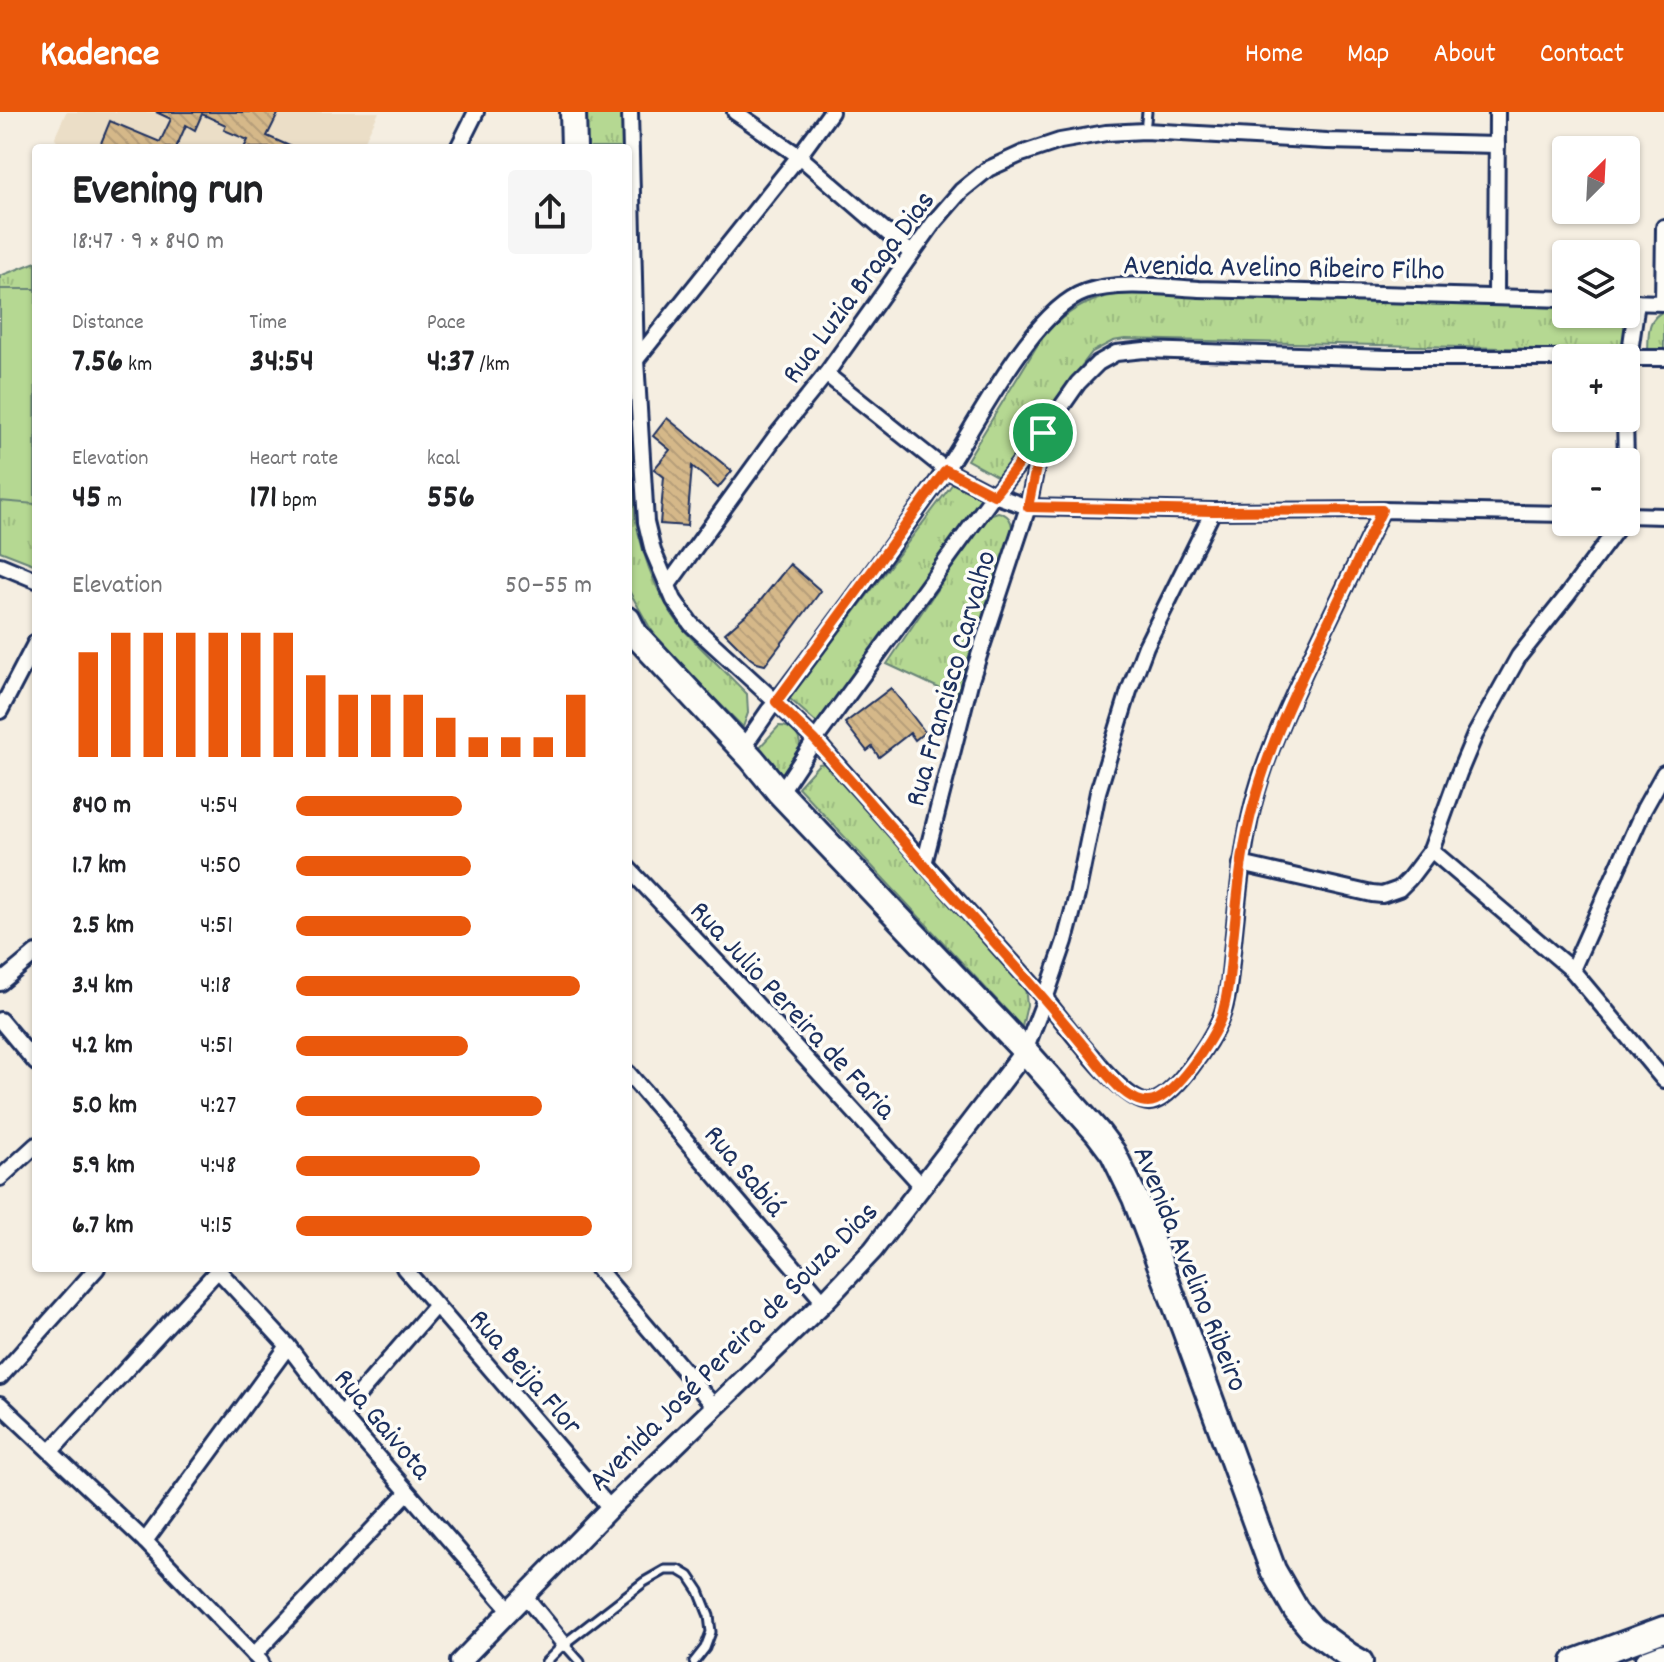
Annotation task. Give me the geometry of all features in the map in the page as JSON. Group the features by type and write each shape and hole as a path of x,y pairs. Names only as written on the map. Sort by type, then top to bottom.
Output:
{"highway":[{"path":"573,112 574,144"},
{"name":"Avenida Avelino Ribeiro","path":"632,635 1025,1051 1113,1153 1135,1198 1273,1570 1296,1610 1312,1629 1353,1660"},
{"path":"1575,1662 1664,1629"},
{"path":"1648,1662 1664,1656"}],"street":[{"path":"460,144 476,112"},
{"path":"735,112 799,156 911,253"},
{"path":"636,360 831,112"},
{"path":"1496,296 1497,112"},
{"path":"631,114 632,144"},
{"name":"Rua Luzia Braga Dias","path":"668,585 776,436 826,374 935,221 961,191 988,169 1060,141 1106,133 1145,131 1327,141 1497,145"},
{"path":"632,163 636,360 646,522 653,551 674,600 691,624 815,740 1045,999 1116,1085 1144,1102 1159,1099 1190,1069 1220,1019 1227,993 1241,864 1253,805 1268,757 1290,703 1382,510"},
{"path":"1640,302 1663,303 1664,227"},
{"name":"Avenida Avelino Ribeiro Filho","path":"742,749 946,470 1020,350 1065,304 1084,293 1143,285 1552,298"},
{"path":"780,793 815,740 994,495 1078,383 1098,363 1116,353 1130,350 1388,358 1552,358"},
{"path":"1640,358 1664,358"},
{"path":"826,374 946,470 994,495 1028,507 1552,514"},
{"path":"1028,507 1043,433"},
{"name":"Rua Francisco Carvalho","path":"924,864 970,683 1028,507"},
{"path":"1025,1051 1065,941 1098,792 1129,691 1146,646 1213,511"},
{"path":"1640,518 1661,520"},
{"path":"1241,864 1382,895 1399,889 1431,850 1475,735 1519,656 1611,536"},
{"path":"0,565 32,578"},
{"path":"0,711 32,650"},
{"path":"1572,970 1644,809 1664,773"},
{"path":"1431,850 1572,970 1664,1080"},
{"name":"Rua Julio Pereira de Faria","path":"632,872 922,1186"},
{"path":"0,983 32,956"},
{"path":"0,1020 32,1058"},
{"name":"Avenida José Pereira de Souza Dias","path":"460,1662 610,1508 824,1302 873,1250 1025,1051"},
{"name":"Rua Sabiá","path":"632,1078 824,1302"},
{"path":"0,1178 32,1149"},
{"path":"0,1377 93,1272"},
{"path":"51,1451 214,1272"},
{"name":"Rua Gaivota","path":"220,1272 288,1346 341,1415 511,1611"},
{"name":"Rua Beija Flor","path":"407,1272 610,1508"},
{"path":"600,1272 714,1406"},
{"path":"341,1415 436,1305"},
{"path":"145,1541 288,1346"},
{"path":"0,1404 145,1541 257,1659 407,1493"},
{"path":"525,1596 564,1644"}],"lane":[{"path":"1145,131 1147,112"},
{"path":"546,1662 564,1644 644,1582 665,1570 679,1570 689,1576 709,1616 711,1632 705,1648 694,1662"},
{"path":"564,1644 580,1662"}],"shaded area":[{"path":"66,112 379,112 363,144 58,144 55,137"}],"green space":[{"path":"585,112 624,112 625,144 587,144"},
{"path":"32,264 32,563 0,551 0,276"},
{"path":"0,289 32,289 32,504 0,501"},
{"path":"1134,293 1552,308 1552,328 1625,328 1624,344 1552,344 1552,349 1113,341 1092,352 998,477 967,460 1043,336 1073,311 1107,297"},
{"path":"1664,311 1664,352 1648,351 1651,323"},
{"path":"632,405 635,517 647,563 675,619 747,694 748,713 743,727 663,647 632,596"},
{"path":"954,482 983,497 818,724 789,698"},
{"path":"998,512 1009,518 1012,529 956,696 887,664 985,518"},
{"path":"779,726 788,727 794,732 799,738 800,747 782,774 758,749"},
{"path":"825,763 1025,986 1027,1005 1022,1027 798,787 819,764"}],"building":[{"path":"156,112 279,112 267,136 285,144 246,144 248,140 224,130 226,125 202,114 195,130 186,125 178,144 101,144 110,121 160,142 171,119"},
{"path":"667,418 732,471 718,488 692,466 687,526 660,524 664,477 654,469 670,450 653,436"},
{"path":"790,564 821,591 765,665 757,663 725,633 756,606"},
{"path":"891,688 925,732 915,740 910,733 879,757 872,747 867,751 845,723"}],"route":[{"path":"1043,433 1028,507 1213,511 1382,510 1290,703 1268,757 1253,805 1241,864 1227,993 1220,1019 1190,1069 1152,1102 1133,1097 1116,1085 1045,999 815,740 776,702 946,470 994,495 1043,433"}]}
